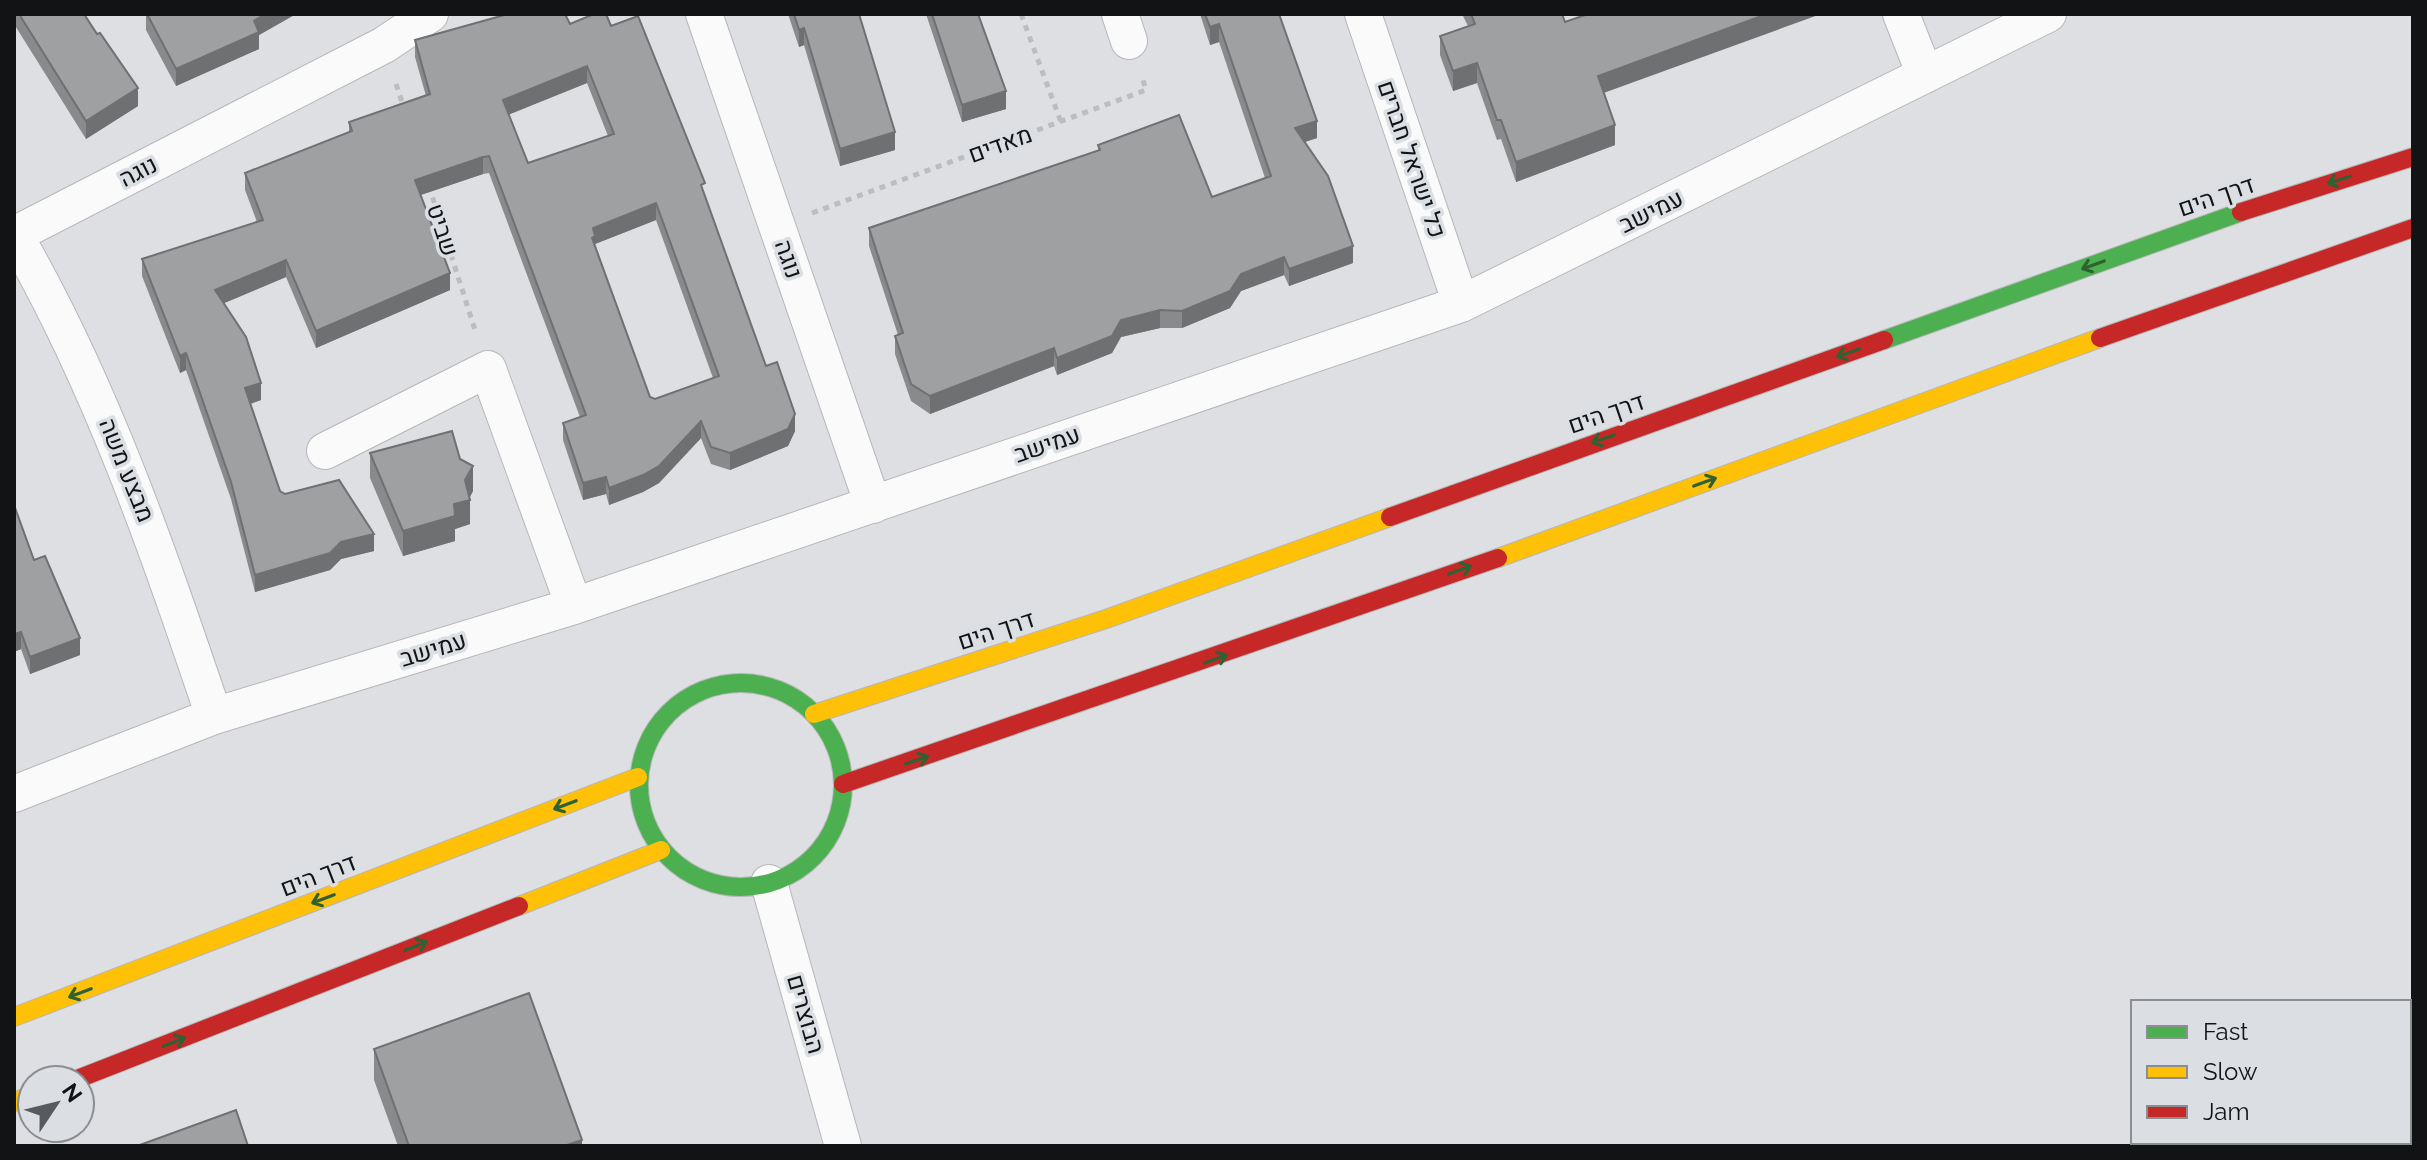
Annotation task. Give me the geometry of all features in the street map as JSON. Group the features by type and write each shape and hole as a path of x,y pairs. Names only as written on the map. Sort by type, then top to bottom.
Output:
{"street":[{"name":"נוגה","path":"17,247 384,45 430,14"},
{"name":"נוגה","path":"704,14 873,505"},
{"name":"כל ישראל חברים","path":"1363,14 1461,304"},
{"path":"1901,14 1925,75"},
{"name":"עמישב","path":"14,794 214,716 574,606 1461,304 2048,14"},
{"name":"דרך הים","path":"814,714 1106,619 2245,210 2413,157"},
{"path":"843,784 1129,691 1873,423 2265,276 2413,228"},
{"name":"מבצע משה","path":"17,247 99,400 156,545 214,716"},
{"path":"325,451 488,369 574,606"},
{"path":"740,681 776,688 794,697 814,714 839,752 843,784 841,809 822,849 796,873 756,887 720,886 690,875 661,850 641,812 638,777 646,743 666,714 705,688 740,681"},
{"name":"דרך הים","path":"14,1017 638,777"},
{"path":"96,1072 661,850"},
{"name":"הבוצרים","path":"769,883 843,1146"}],"path":[{"path":"1021,14 1061,122"},
{"name":"מאדים","path":"778,226 1146,90 1125,28"},
{"path":"384,45 407,118"},
{"name":"שביט","path":"426,177 488,369"}],"building":[{"path":"19,14 84,14 138,88 86,121"},
{"path":"147,14 265,14 254,21 259,32 176,69"},
{"path":"508,14 565,14 570,24 594,14 606,14 611,26 638,16 705,183 701,185 766,366 777,362 795,414 788,429 730,453 711,447 701,421 659,466 643,475 609,488 606,477 583,483 563,423 586,415 489,156 483,157 415,180 450,273 316,331 286,260 215,290 246,337 261,383 245,388 280,491 285,494 339,480 374,534 341,542 330,553 255,575 231,482 186,353 180,356 142,259 263,220 245,173 352,131 349,122 430,94 415,40","holes":["587,66 614,134 528,163 503,100","656,203 719,376 655,399 650,397 592,238 595,236 593,228"]},
{"path":"794,14 859,14 895,132 840,149 804,28 799,30"},
{"path":"932,14 978,14 1006,91 962,105"},
{"path":"1205,14 1279,14 1317,121 1295,128 1328,176 1353,246 1289,269 1284,257 1241,274 1230,291 1182,311 1160,310 1121,320 1112,336 1057,358 1054,348 930,396 911,384 895,336 903,333 869,228 1100,150 1098,145 1179,115 1212,197 1271,176 1219,24 1210,27"},
{"path":"1471,14 1562,14 1565,22 1588,14 1767,14 1598,76 1615,125 1516,162 1477,63 1453,71 1440,36 1475,24"},
{"path":"452,431 460,459 473,466 465,480 470,500 454,504 455,516 403,531 370,453"},
{"path":"14,505 34,560 45,556 80,638 30,657 21,632 14,634"},
{"path":"529,993 582,1140 564,1146 409,1146 374,1049"},
{"path":"236,1110 248,1146 137,1146"}],"traffic: fast":[{"path":"1884,340 2241,212"},
{"path":"741,683 780,691 798,700 813,713 826,728 835,746 843,785 835,824 826,842 813,857 798,870 780,879 741,887 702,879 684,870 669,857 656,842 647,824 639,785 647,746 656,728 669,713 684,700 702,691 741,683"}],"traffic: slow":[{"path":"1498,558 2100,338"},
{"path":"814,714 1106,619 1390,517"},
{"path":"14,1017 638,777"},
{"path":"519,906 661,850"}],"traffic: jam":[{"path":"2241,212 2413,157"},
{"path":"2100,338 2413,228"},
{"path":"1390,517 1884,340"},
{"path":"843,784 1498,558"},
{"path":"96,1072 519,906"}]}
